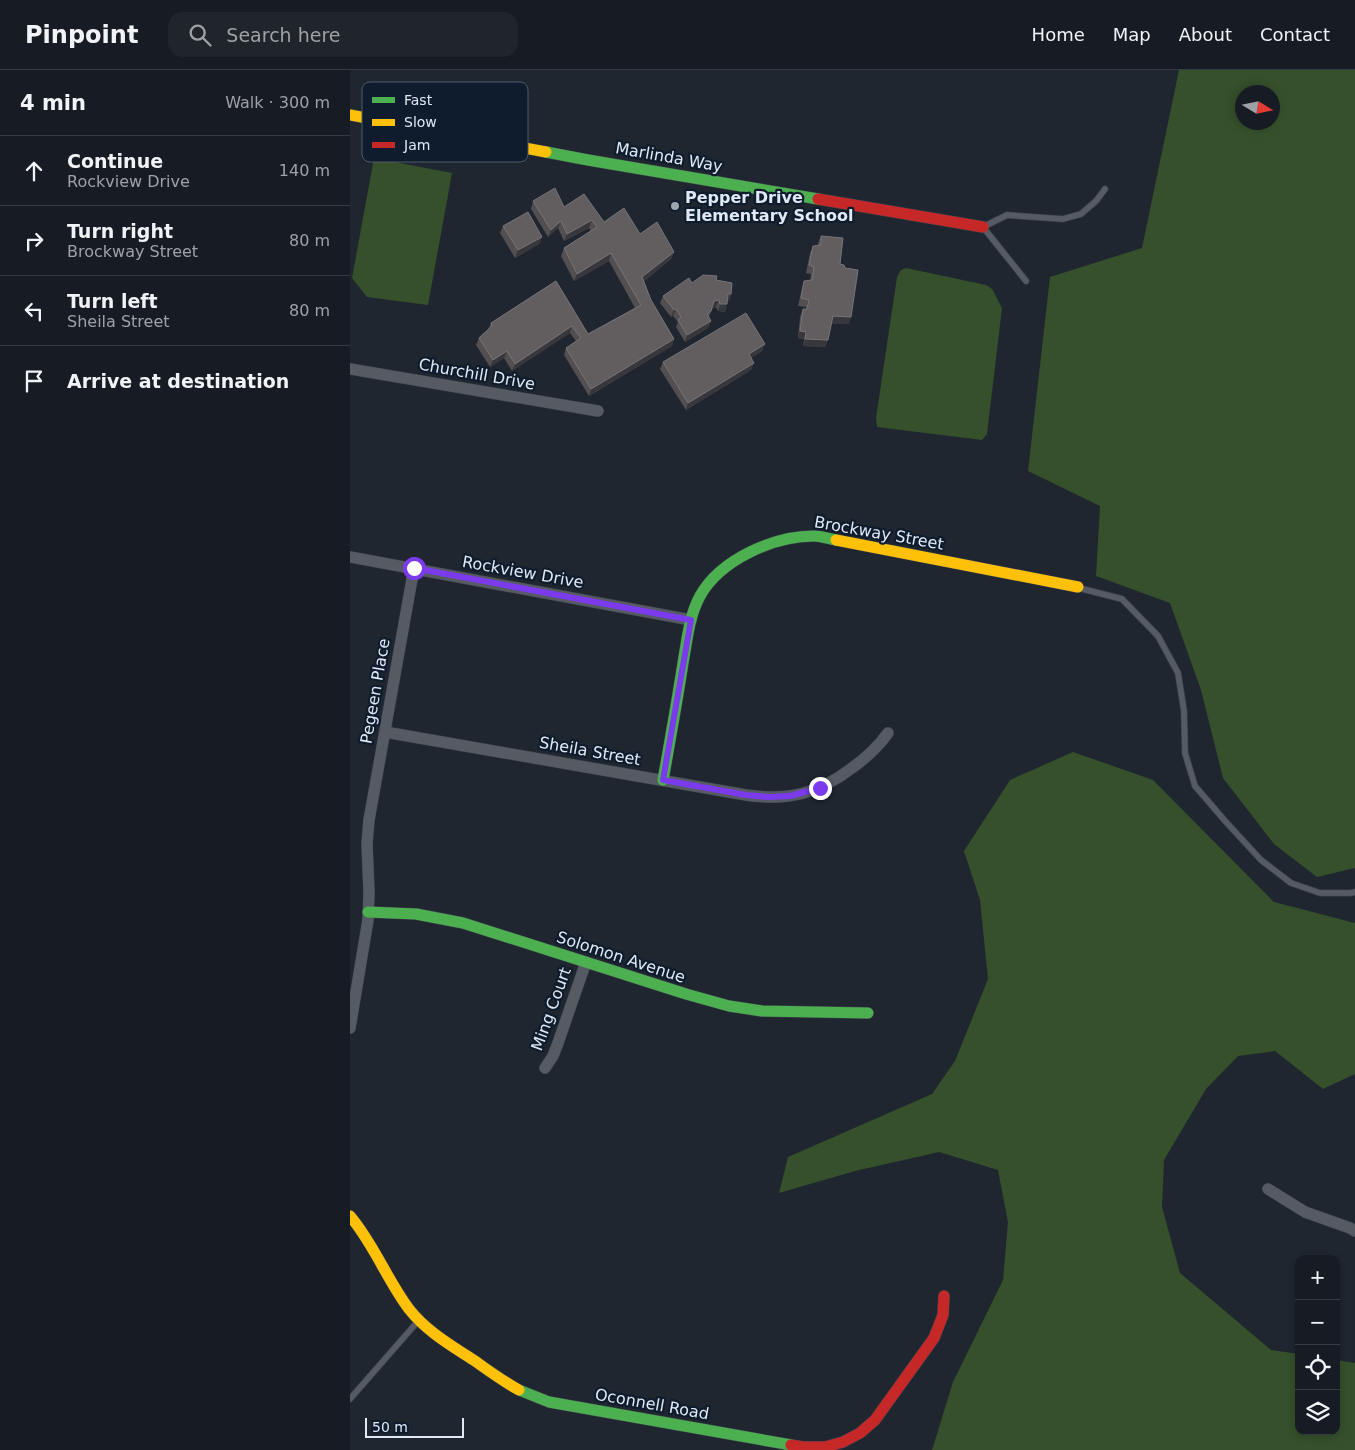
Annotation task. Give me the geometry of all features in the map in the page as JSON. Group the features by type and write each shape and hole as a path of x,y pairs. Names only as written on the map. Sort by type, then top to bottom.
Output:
{"street":[{"name":"Marlinda Way","path":"528,148 983,227"},
{"name":"Churchill Drive","path":"350,370 598,411"},
{"name":"Brockway Street","path":"663,780 691,620 700,595 715,578 744,555 786,539 800,536 815,536 1078,587"},
{"name":"Rockview Drive","path":"350,557 691,620"},
{"name":"Pegeen Place","path":"350,1028 368,912 367,836 414,568"},
{"name":"Sheila Street","path":"384,732 756,796 779,797 800,794 820,788 842,776 872,752 888,733"},
{"name":"Solomon Avenue","path":"368,912 407,913 447,919 686,994 738,1008 770,1011 868,1013"},
{"name":"Ming Court","path":"545,1068 556,1050 586,962"},
{"path":"1268,1189 1305,1212 1355,1231"},
{"name":"Oconnell Road","path":"350,1216 367,1237 406,1304 419,1320 438,1336 526,1394 543,1400 797,1446 817,1448 834,1445 852,1438 875,1420 934,1338 943,1315 944,1296"}],"lane":[{"path":"1026,281 983,227 1007,215 1063,219 1081,214 1096,201 1105,189"},
{"path":"1078,587 1122,599 1158,636 1178,673 1184,711 1185,753 1196,786 1226,822 1261,860 1291,883 1320,893 1355,892"},
{"path":"350,1399 419,1320"}],"green space":[{"path":"1179,70 1355,70 1355,868 1317,877 1274,844 1223,778 1201,690 1170,603 1096,576 1100,506 1028,471 1050,277 1142,248"},
{"path":"373,162 395,162 452,173 428,305 367,297 352,278"},
{"path":"906,268 986,285 992,289 1002,308 987,434 982,440 877,427 876,418 897,277 901,270"},
{"path":"1073,752 1153,780 1274,902 1355,923 1355,1074 1323,1089 1275,1051 1238,1056 1206,1089 1164,1160 1162,1207 1180,1273 1271,1350 1295,1353 1295,1435 1340,1435 1340,1361 1355,1363 1355,1450 932,1450 953,1382 1003,1280 1008,1222 998,1170 939,1152 855,1171 779,1193 788,1157 932,1094 955,1061 988,979 980,900 964,851 1010,780"}],"building":[{"path":"555,188 564,207 584,194 604,222 624,208 640,234 657,222 674,252 642,277 651,300 674,339 591,389 566,348 581,338 572,326 515,364 507,351 493,360 479,338 492,326 491,323 556,281 588,334 641,305 611,253 577,274 564,248 597,227 592,220 567,234 561,221 551,230 533,201"},
{"path":"528,212 542,237 518,250 503,226"},
{"path":"821,236 843,238 840,264 844,265 845,268 858,270 851,317 833,316 828,340 805,339 806,332 800,331 803,309 807,309 809,300 801,298 804,281 812,280 814,267 809,265 813,246 821,245"},
{"path":"703,275 717,276 716,280 732,283 731,294 728,294 727,304 720,304 719,300 714,301 711,311 707,314 711,321 687,335 678,320 681,317 663,296 689,278 692,283"},
{"path":"746,313 765,344 749,354 754,363 688,403 663,362"}],"traffic: fast":[{"path":"546,152 818,199"},
{"path":"663,780 687,637 696,604 709,583 720,571 734,561 765,545 798,537 817,536 836,540"},
{"path":"368,912 416,914 463,923 729,1006 762,1011 868,1013"},
{"path":"519,1390 549,1402 791,1445"}],"traffic: slow":[{"path":"350,115 362,117"},
{"path":"528,149 546,152"},
{"path":"836,540 1078,587"},
{"path":"350,1216 366,1238 401,1298 416,1317 440,1338 519,1390"}],"traffic: jam":[{"path":"818,199 983,227"},
{"path":"791,1445 825,1447 843,1442 860,1433 875,1420 934,1338 943,1315 944,1296"}],"place":[{"name":"Pepper Drive Elementary School","path":"675,206"}],"route":[{"path":"414,568 691,620 663,780 746,795 768,797 790,796 820,788"}]}
